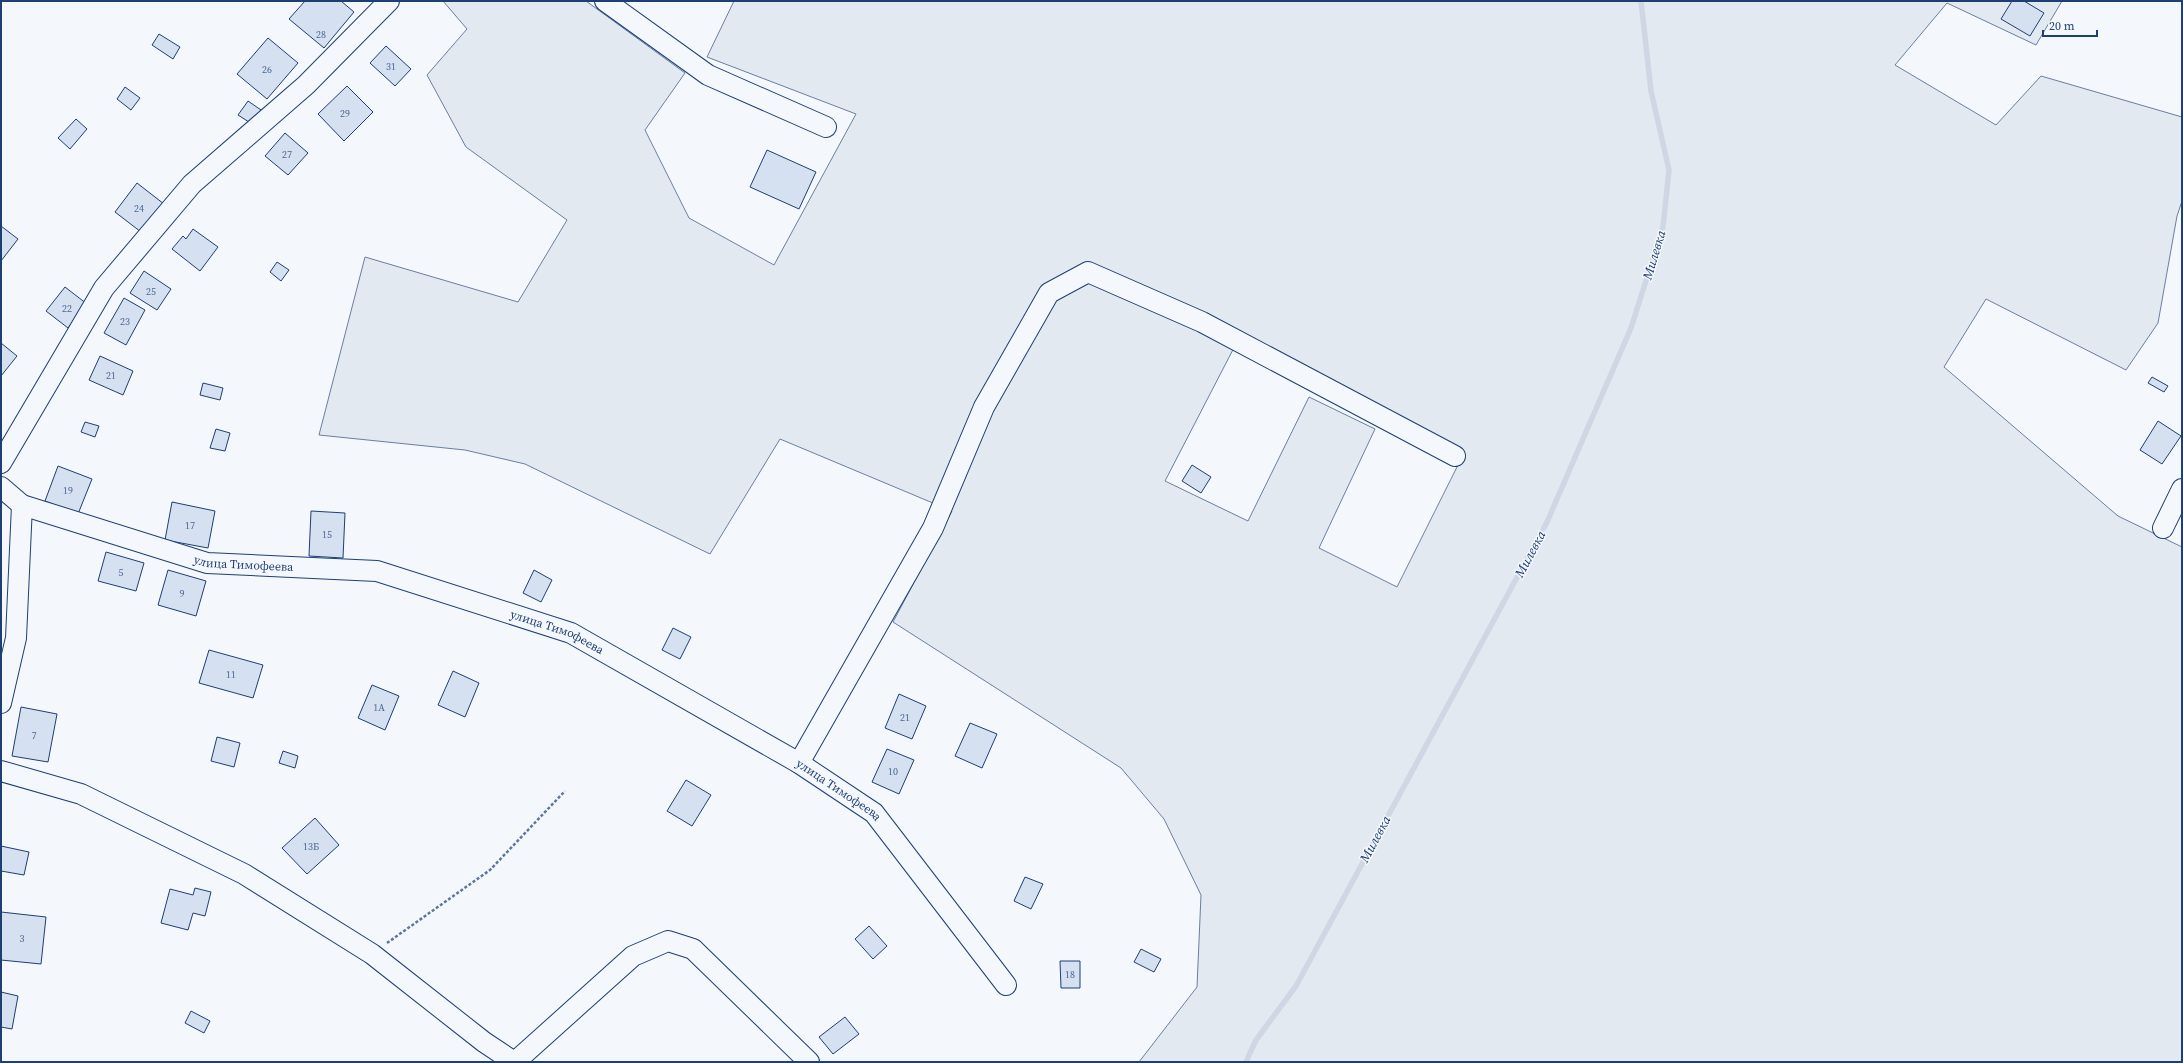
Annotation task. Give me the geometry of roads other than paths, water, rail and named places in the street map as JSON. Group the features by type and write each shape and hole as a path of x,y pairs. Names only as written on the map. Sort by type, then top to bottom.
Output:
{"street":[{"path":"1,464 104,288 192,184 306,85 389,1"},
{"path":"605,1 708,75 826,127"},
{"path":"799,763 932,528 984,407 1049,292 1088,272 1202,322 1455,456"},
{"name":"улица Тимофеева","path":"1,487 22,505 207,563 377,571 571,633 799,763 874,813 1006,985"},
{"path":"2163,528 2182,489"},
{"path":"1,703 16,638 22,505"},
{"path":"1,771 81,794 244,874 372,954 484,1042 515,1062 633,956 668,941 693,949 809,1062"}],"waterway":[{"name":"Милевка","path":"1246,1062 1256,1040 1296,986 1547,522 1631,328 1663,227 1669,170 1651,91 1641,1"}]}
